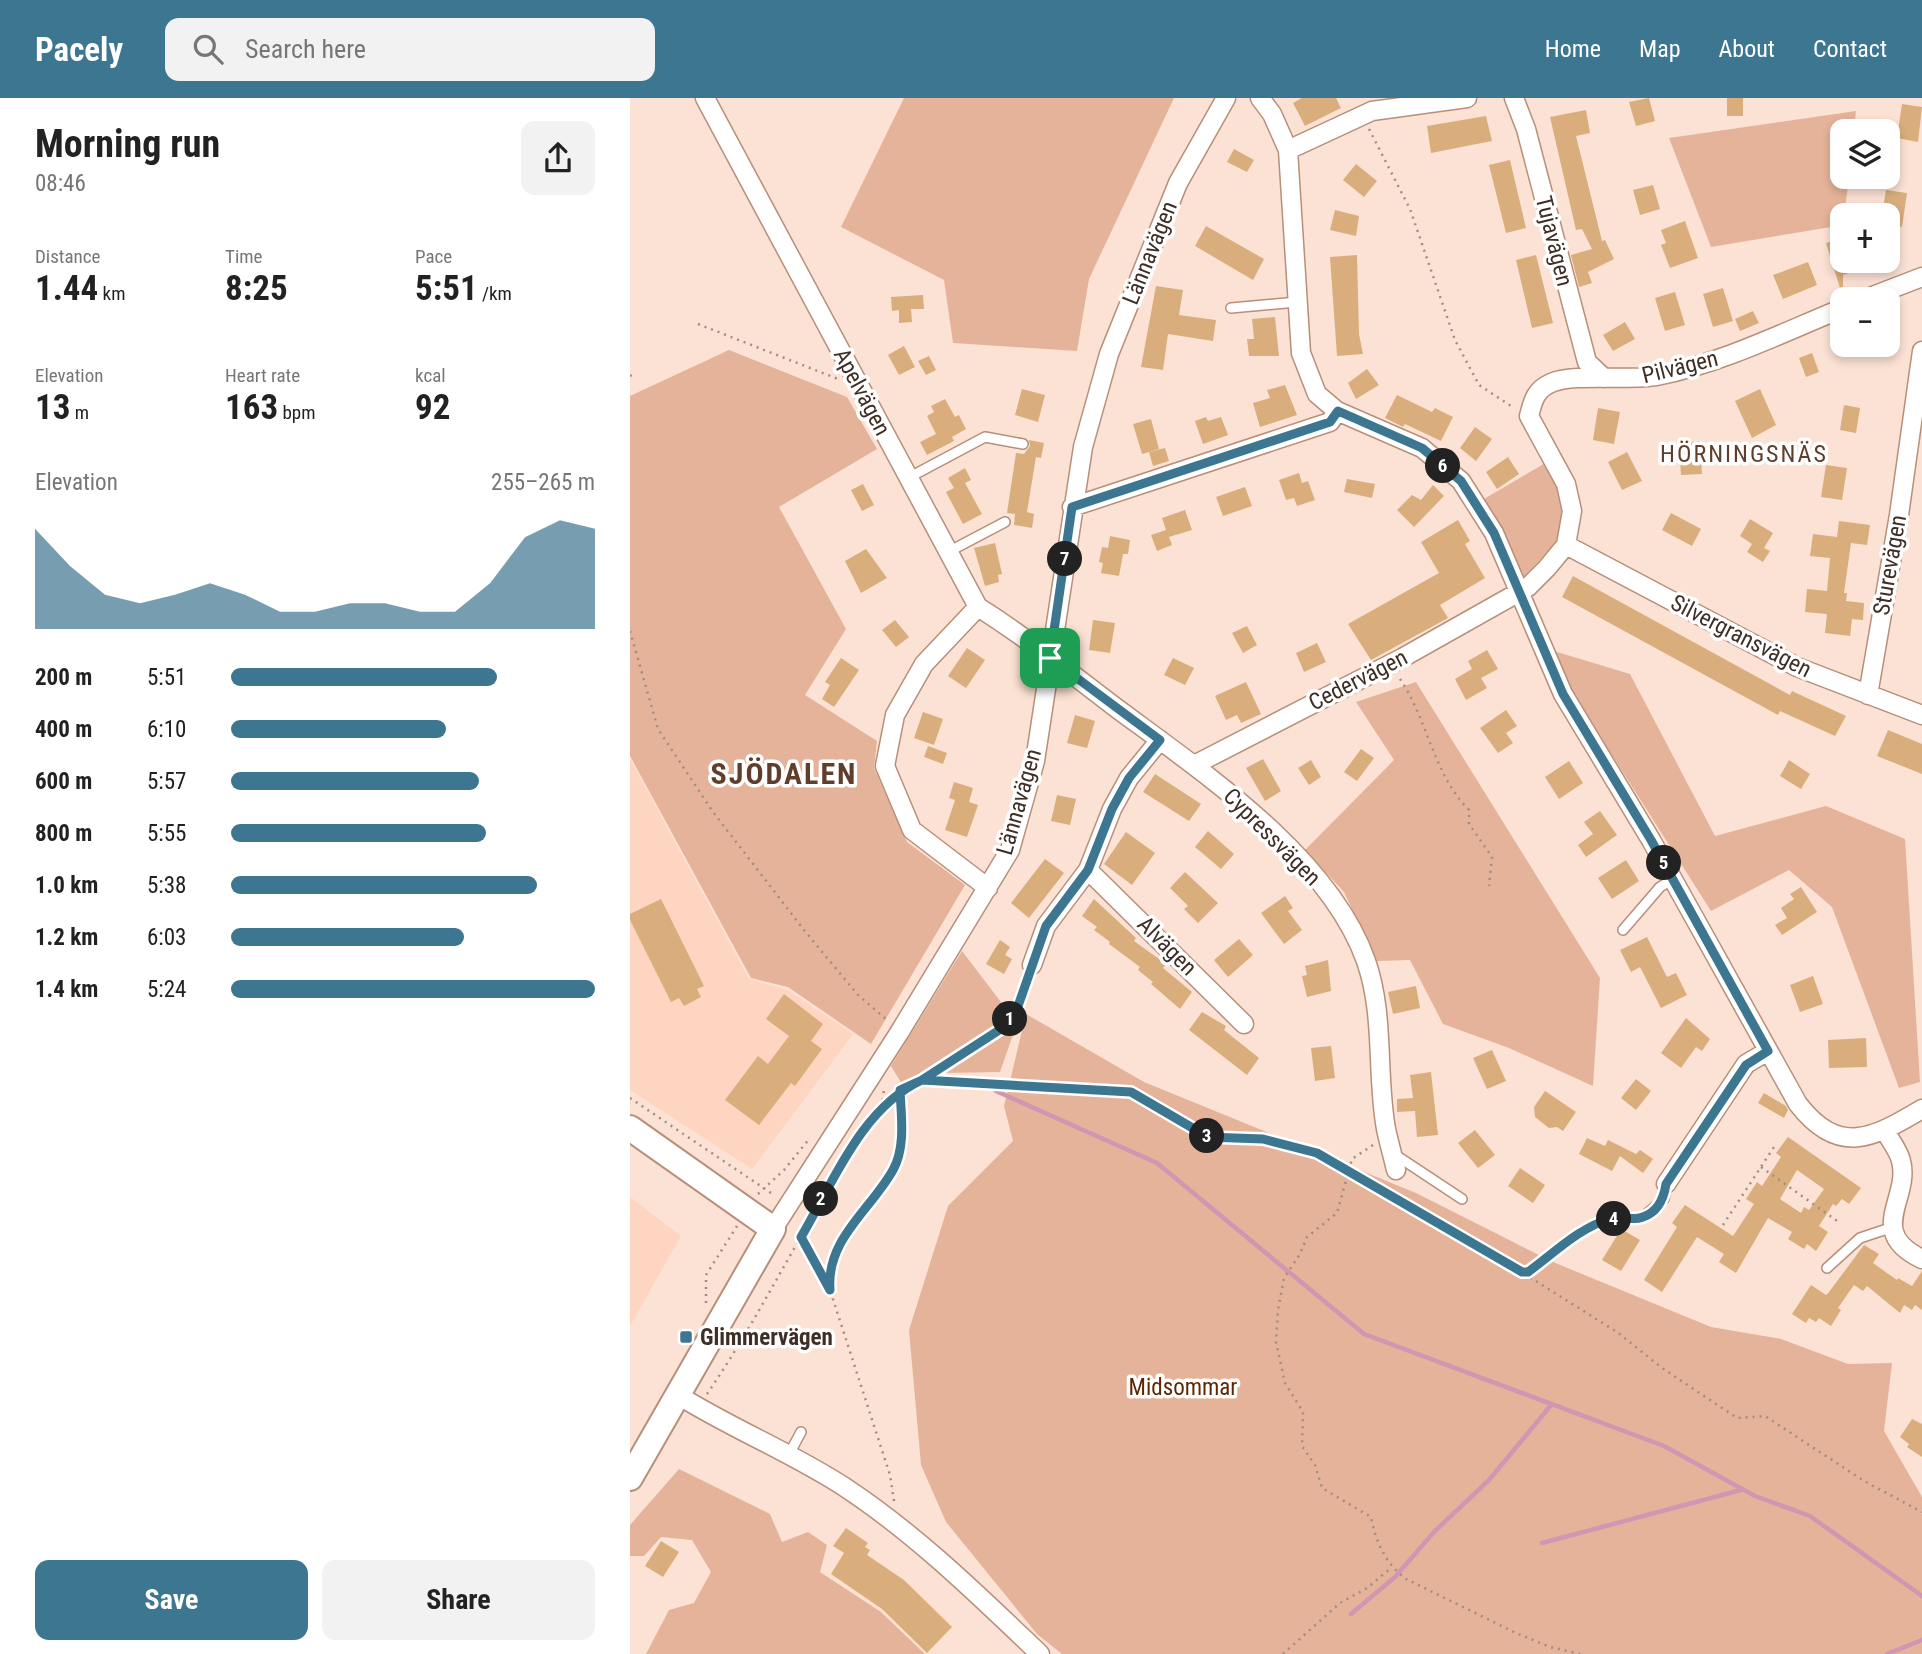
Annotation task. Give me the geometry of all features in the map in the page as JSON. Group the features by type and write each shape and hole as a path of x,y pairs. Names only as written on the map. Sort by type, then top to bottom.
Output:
{"main road":[{"path":"630,1128 773,1229"},
{"name":"Lännavägen","path":"630,1478 688,1401 773,1229"}],"street":[{"name":"Apelvägen","path":"705,98 978,607 1050,658"},
{"name":"Lännavägen","path":"773,1229 1010,850 1035,761 1083,447 1109,354 1178,183 1226,98"},
{"path":"1260,98 1272,114 1288,150 1301,354 1317,394 1338,411 1422,448 1461,481 1494,533 1563,694 1673,879 1798,1104 1812,1123 1838,1137 1856,1138 1885,1131 1922,1109"},
{"path":"1288,150 1372,111 1413,103 1467,98"},
{"name":"Tujavägen","path":"1514,98 1526,130 1587,362 1604,377"},
{"path":"1895,287 1922,276"},
{"name":"Pilvägen","path":"1529,416 1535,393 1552,382 1604,377 1640,379 1677,371 1752,347 1830,314"},
{"name":"Sturevägen","path":"1868,695 1899,515 1922,351"},
{"path":"1072,507 1330,422 1338,411"},
{"path":"1518,592 1528,587 1566,545 1572,511 1566,484 1529,416"},
{"name":"Silvergransvägen","path":"1566,545 1797,667 1922,715"},
{"name":"Cedervägen","path":"1196,764 1390,664 1518,592"},
{"path":"978,607 924,664 895,715 885,766 912,830 988,888"},
{"name":"Cypressvägen","path":"1050,658 1196,764 1313,874 1357,941 1366,963 1376,1004 1392,1154"},
{"path":"1032,965 1046,926 1088,870 1112,809 1129,778 1160,740"},
{"name":"Alvägen","path":"1088,870 1244,1024"},
{"path":"1666,1184 1746,1065 1768,1051"},
{"path":"1885,1131 1901,1161 1894,1227 1902,1247 1922,1259"},
{"path":"688,1401 844,1486 895,1523 967,1584 1040,1654"}],"lane":[{"path":"1231,308 1297,302"},
{"path":"908,478 985,437 1023,444"},
{"path":"948,552 1005,522"},
{"path":"1623,930 1660,887 1673,879"},
{"path":"1392,1154 1462,1199"},
{"path":"1643,1217 1664,1199 1666,1184"},
{"path":"1827,1268 1860,1238 1894,1227"},
{"path":"788,1456 801,1432"}],"path":[{"path":"1363,116 1410,209 1455,340 1479,385 1529,416"},
{"path":"698,324 860,388"},
{"path":"630,376 635,373"},
{"path":"630,631 658,729 713,812 858,995 893,1024"},
{"path":"1390,664 1405,686 1454,796 1469,810 1469,824 1492,857 1489,886"},
{"path":"688,1401 801,1237 867,1126 900,1090 922,1080 1007,1025 1017,1009 1032,965"},
{"path":"922,1080 1131,1092 1208,1137 1263,1139 1317,1153 1348,1168 1522,1272 1528,1272 1582,1233 1611,1219 1643,1217"},
{"path":"830,1290 832,1259 846,1232 893,1169 898,1157 902,1130 900,1090"},
{"path":"630,1098 763,1187 784,1170 814,1134"},
{"path":"1723,1225 1774,1147"},
{"path":"1392,1154 1360,1153 1348,1168 1337,1213 1307,1237 1284,1278 1276,1342 1285,1382 1303,1412 1302,1446 1315,1465 1322,1488 1371,1517 1374,1535 1391,1568 1406,1579 1516,1633 1550,1647 1580,1654"},
{"path":"834,1167 839,1170"},
{"path":"1761,1167 1840,1223"},
{"path":"706,1303 706,1275 735,1229"},
{"path":"801,1237 830,1290 890,1475 895,1523"},
{"path":"1528,1272 1531,1278 1617,1332 1662,1368 1737,1418 1765,1416 1864,1481 1922,1511"},
{"path":"1283,1654 1340,1603 1367,1588 1391,1568"}],"shaded area":[{"path":"630,759 749,979 787,990 853,1034 752,1169 630,1090"},
{"path":"630,1197 681,1236 630,1326"}],"green space":[{"path":"904,98 1174,98 1089,279 1077,351 953,343 944,280 841,227"},
{"path":"1856,111 1855,119 1830,119 1830,189 1848,189 1846,203 1830,203 1830,227 1711,247 1669,138"},
{"path":"729,350 847,397 877,449 779,507 846,629 805,695 877,741 874,768 907,842 965,885 871,1044 788,987 751,978 630,756 630,396"},
{"path":"1547,462 1565,498 1559,539 1521,580 1484,499"},
{"path":"1544,648 1630,674 1715,836 1826,806 1905,839 1920,1082 1899,1088 1832,907 1789,870 1711,911"},
{"path":"1416,682 1600,978 1593,1086 1509,1048 1443,1024 1410,960 1377,961 1344,892 1305,850 1394,760 1356,702"},
{"path":"962,951 1017,1023 1000,1072 941,1073 902,1084 891,1066"},
{"name":"Midsommar","path":"1026,1014 1144,1082 1416,1193 1553,1262 1711,1327 1781,1339 1848,1364 1892,1363 1884,1431 1922,1497 1922,1654 1062,1654 1037,1634 946,1522 921,1465 909,1330 948,1206 1013,1141 1004,1106"},
{"path":"679,1469 770,1514 782,1542 808,1532 827,1545 820,1572 881,1612 925,1654 646,1654 669,1610 694,1603 711,1572 692,1540 661,1537 644,1556 630,1556 630,1525"}],"building":[{"path":"1302,98 1336,98 1341,108 1305,126 1293,103"},
{"path":"1649,98 1655,121 1636,126 1629,102"},
{"path":"1727,98 1743,98 1743,116 1727,116"},
{"path":"1902,104 1922,107 1918,142 1900,139"},
{"path":"1586,110 1590,133 1576,136 1602,241 1605,240 1614,259 1588,272 1592,283 1579,287 1571,255 1592,249 1582,229 1576,230 1550,117"},
{"path":"1486,116 1492,141 1431,153 1427,126"},
{"path":"1234,149 1254,160 1247,172 1227,162"},
{"path":"1510,160 1526,228 1506,233 1489,165"},
{"path":"1356,164 1377,181 1364,197 1343,180"},
{"path":"1653,185 1660,209 1640,215 1633,190"},
{"path":"1886,190 1907,193 1902,227 1900,203 1884,203"},
{"path":"1335,210 1359,216 1356,236 1330,230"},
{"path":"1685,221 1698,258 1670,268 1661,245 1666,243 1661,230"},
{"path":"1206,226 1264,259 1253,280 1195,246"},
{"path":"1357,255 1359,334 1363,354 1337,356 1330,257"},
{"path":"1536,255 1553,323 1532,328 1516,260"},
{"path":"1808,262 1817,285 1783,299 1773,275"},
{"path":"1835,273 1848,273 1843,275 1843,287 1840,287"},
{"path":"1156,286 1183,290 1179,315 1216,320 1213,341 1168,334 1163,370 1141,367"},
{"path":"1723,288 1733,321 1713,327 1703,294"},
{"path":"1675,292 1685,325 1665,331 1655,298"},
{"path":"923,295 924,309 911,309 912,322 899,323 899,310 892,311 891,297"},
{"path":"1753,311 1759,323 1740,331 1735,319"},
{"path":"1275,317 1279,356 1249,356 1247,339 1254,339 1252,319"},
{"path":"1625,322 1635,339 1613,351 1603,335"},
{"path":"904,346 915,367 899,375 888,355"},
{"path":"1812,353 1819,372 1806,377 1799,358"},
{"path":"929,356 936,370 926,375 918,361"},
{"path":"1367,369 1379,385 1356,399 1348,383"},
{"path":"1285,385 1297,415 1260,427 1253,403 1270,398 1267,390"},
{"path":"1022,389 1045,395 1038,422 1015,415"},
{"path":"1760,389 1776,425 1752,438 1735,401"},
{"path":"1397,395 1432,412 1435,408 1453,417 1441,441 1385,418"},
{"path":"945,399 955,417 959,415 966,429 952,437 954,441 927,455 920,442 936,434 927,416 934,412 931,406"},
{"path":"1844,405 1860,408 1856,433 1840,430"},
{"path":"1598,408 1620,412 1614,444 1593,440"},
{"path":"1206,417 1208,421 1221,417 1228,435 1203,444 1195,421"},
{"path":"1151,419 1159,449 1142,454 1133,424"},
{"path":"1475,427 1492,439 1476,461 1460,448"},
{"path":"1029,440 1044,443 1041,458 1036,457 1027,512 1034,514 1032,528 1014,525 1015,514 1007,513 1016,453 1024,454 1030,446"},
{"path":"1700,441 1702,474 1681,475 1679,443"},
{"path":"1165,448 1169,461 1153,466 1149,452"},
{"path":"1627,452 1642,481 1622,490 1608,462"},
{"path":"1508,457 1519,474 1497,489 1486,472"},
{"path":"1826,465 1847,468 1842,500 1821,497"},
{"path":"965,468 971,480 965,483 982,514 963,524 946,492 954,488 948,478"},
{"path":"1299,473 1302,483 1308,481 1315,500 1297,506 1294,498 1286,500 1279,480"},
{"path":"1347,479 1375,484 1372,498 1344,492"},
{"path":"863,484 874,505 862,511 851,490"},
{"path":"1433,485 1444,496 1414,527 1397,510 1412,495 1421,500"},
{"path":"1245,487 1252,506 1223,516 1216,497"},
{"path":"1185,510 1192,530 1169,537 1172,545 1157,551 1151,535 1166,530 1162,518"},
{"path":"1671,513 1701,529 1692,546 1662,530"},
{"path":"1750,519 1773,533 1764,548 1770,551 1763,562 1747,552 1752,544 1740,536"},
{"path":"1458,520 1470,541 1465,544 1485,578 1440,605 1448,618 1371,660 1348,624 1439,573 1421,542"},
{"path":"1839,521 1870,525 1867,545 1851,543 1844,593 1847,593 1846,601 1864,603 1863,620 1852,619 1850,636 1825,633 1827,614 1805,612 1807,589 1827,591 1830,558 1810,556 1813,534 1837,537"},
{"path":"1110,536 1130,540 1128,554 1123,554 1119,576 1101,573 1103,563 1099,562 1102,547 1108,548"},
{"path":"995,543 1002,574 998,575 999,582 985,586 974,548"},
{"path":"866,549 887,578 861,593 845,561"},
{"path":"1573,576 1790,695 1792,691 1846,716 1835,736 1780,711 1778,715 1562,597"},
{"path":"895,620 909,637 896,647 882,630"},
{"path":"1093,620 1115,623 1110,653 1089,650"},
{"path":"1247,626 1257,645 1243,653 1232,633"},
{"path":"1317,643 1326,662 1304,672 1296,653"},
{"path":"967,648 985,660 966,688 948,676"},
{"path":"1487,650 1498,669 1481,678 1487,688 1466,700 1455,679 1472,669 1468,661"},
{"path":"841,658 859,670 834,707 822,699 830,685 825,682"},
{"path":"1173,658 1194,668 1185,685 1164,675"},
{"path":"1246,682 1261,714 1241,723 1237,715 1226,720 1215,696"},
{"path":"1506,710 1517,726 1506,733 1513,743 1498,753 1480,728"},
{"path":"923,712 943,719 934,745 914,738"},
{"path":"1075,715 1095,721 1087,748 1067,743"},
{"path":"1888,730 1922,744 1922,774 1877,756"},
{"path":"928,746 947,753 943,764 924,757"},
{"path":"1361,749 1374,758 1357,781 1344,772"},
{"path":"1263,759 1281,791 1265,801 1246,768"},
{"path":"1311,760 1321,777 1309,785 1298,768"},
{"path":"1789,760 1810,774 1801,789 1780,776"},
{"path":"1569,761 1583,783 1559,799 1545,777"},
{"path":"1155,774 1201,804 1189,821 1143,792"},
{"path":"954,782 973,788 969,802 978,805 967,837 945,830 955,800 949,798"},
{"path":"1057,795 1076,799 1070,825 1051,821"},
{"path":"1600,811 1617,835 1586,857 1578,845 1593,834 1584,822"},
{"path":"1208,831 1234,854 1221,869 1195,847"},
{"path":"1126,832 1155,853 1132,885 1104,864"},
{"path":"1045,859 1064,873 1029,918 1011,903"},
{"path":"1626,860 1639,881 1612,899 1598,878"},
{"path":"1185,872 1218,903 1198,923 1184,909 1188,906 1170,888"},
{"path":"1801,887 1817,912 1782,935 1775,925 1787,918 1781,908 1794,899 1790,894"},
{"path":"1285,896 1293,908 1288,911 1302,930 1284,944 1261,913"},
{"path":"661,899 704,986 697,989 701,997 684,1006 679,998 671,1002 630,920 630,914"},
{"path":"1094,899 1136,938 1134,941 1166,964 1163,968 1192,992 1180,1009 1151,984 1153,982 1138,970 1140,967 1109,944 1110,942 1094,930 1097,927 1082,916"},
{"path":"1647,937 1667,977 1676,973 1687,995 1661,1008 1640,967 1631,972 1620,950"},
{"path":"1239,939 1253,955 1228,977 1214,960"},
{"path":"1000,940 1010,947 1005,955 1012,959 1004,974 986,964"},
{"path":"1328,960 1331,991 1307,997 1302,976 1307,975 1305,966"},
{"path":"1813,976 1823,1004 1800,1012 1790,985"},
{"path":"1416,986 1420,1008 1393,1014 1388,992"},
{"path":"784,994 823,1024 811,1041 822,1049 795,1086 791,1083 759,1125 725,1100 758,1056 768,1064 789,1036 766,1019"},
{"path":"1202,1012 1226,1026 1224,1030 1259,1058 1247,1075 1189,1030"},
{"path":"1686,1018 1710,1039 1702,1051 1696,1047 1681,1068 1661,1053"},
{"path":"1866,1038 1867,1067 1829,1068 1828,1040"},
{"path":"1331,1046 1335,1078 1315,1081 1311,1048"},
{"path":"1492,1050 1506,1081 1487,1089 1473,1058"},
{"path":"1431,1072 1438,1135 1417,1137 1415,1111 1397,1112 1397,1099 1413,1098 1410,1075"},
{"path":"1636,1079 1651,1091 1636,1110 1621,1098"},
{"path":"1545,1091 1576,1112 1563,1131 1557,1127 1549,1128 1535,1117 1534,1107"},
{"path":"1764,1093 1786,1106 1788,1110 1784,1118 1758,1103"},
{"path":"1475,1130 1495,1155 1478,1168 1458,1143"},
{"path":"1788,1137 1861,1188 1849,1204 1842,1199 1836,1206 1833,1204 1819,1226 1828,1232 1816,1251 1807,1244 1804,1249 1788,1239 1792,1232 1768,1218 1736,1273 1719,1262 1724,1254 1697,1237 1662,1292 1644,1280 1677,1227 1672,1223 1685,1205 1733,1236 1754,1204 1746,1199 1757,1182 1762,1186 1781,1157 1776,1153","holes":["1797,1170 1824,1189 1809,1210 1804,1207 1801,1213 1780,1199"]},
{"path":"1587,1138 1605,1146 1608,1140 1636,1154 1640,1150 1653,1159 1643,1173 1620,1156 1612,1171 1579,1154"},
{"path":"1520,1168 1545,1185 1533,1203 1508,1186"},
{"path":"1621,1229 1640,1240 1621,1271 1602,1260"},
{"path":"1864,1245 1879,1254 1873,1263 1897,1280 1898,1278 1912,1286 1922,1271 1922,1310 1915,1305 1912,1310 1904,1305 1900,1313 1867,1286 1863,1291 1854,1285 1838,1308 1841,1310 1831,1326 1819,1318 1816,1322 1809,1318 1806,1323 1792,1314 1811,1285 1826,1295"},
{"path":"1912,1419 1922,1424 1922,1457 1907,1447 1909,1444 1900,1437"},
{"path":"846,1528 868,1543 865,1547 870,1550 867,1555 904,1580 952,1627 927,1653 882,1609 831,1574 844,1553 833,1546"},
{"path":"661,1541 679,1552 663,1577 645,1566"}],"waterway":[{"path":"996,1091 1157,1163 1364,1334 1664,1446 1755,1496 1810,1516 1922,1596"},
{"path":"1351,1614 1395,1577 1434,1532 1489,1480 1552,1404"},
{"path":"1542,1543 1741,1490"},
{"path":"1887,1654 1922,1640"}],"place":[{"name":"Glimmervägen","path":"686,1337"}],"district":[{"name":"HÖRNINGSNÄS","path":"1744,454"},
{"name":"SJÖDALEN","path":"784,773"}],"route":[{"path":"1050,658 1072,507 1119,494 1330,422 1338,411 1422,448 1461,481 1494,533 1563,694 1651,840 1768,1051 1746,1065 1666,1184 1664,1199 1654,1209 1643,1217 1611,1219 1582,1233 1528,1272 1522,1272 1348,1168 1317,1153 1263,1139 1208,1137 1131,1092 922,1080 900,1090 867,1126 810,1217 801,1237 830,1290 832,1259 846,1232 893,1169 898,1157 902,1130 900,1090 922,1080 1007,1025 1017,1009 1046,926 1088,870 1112,809 1129,778 1160,740 1050,658"}]}
